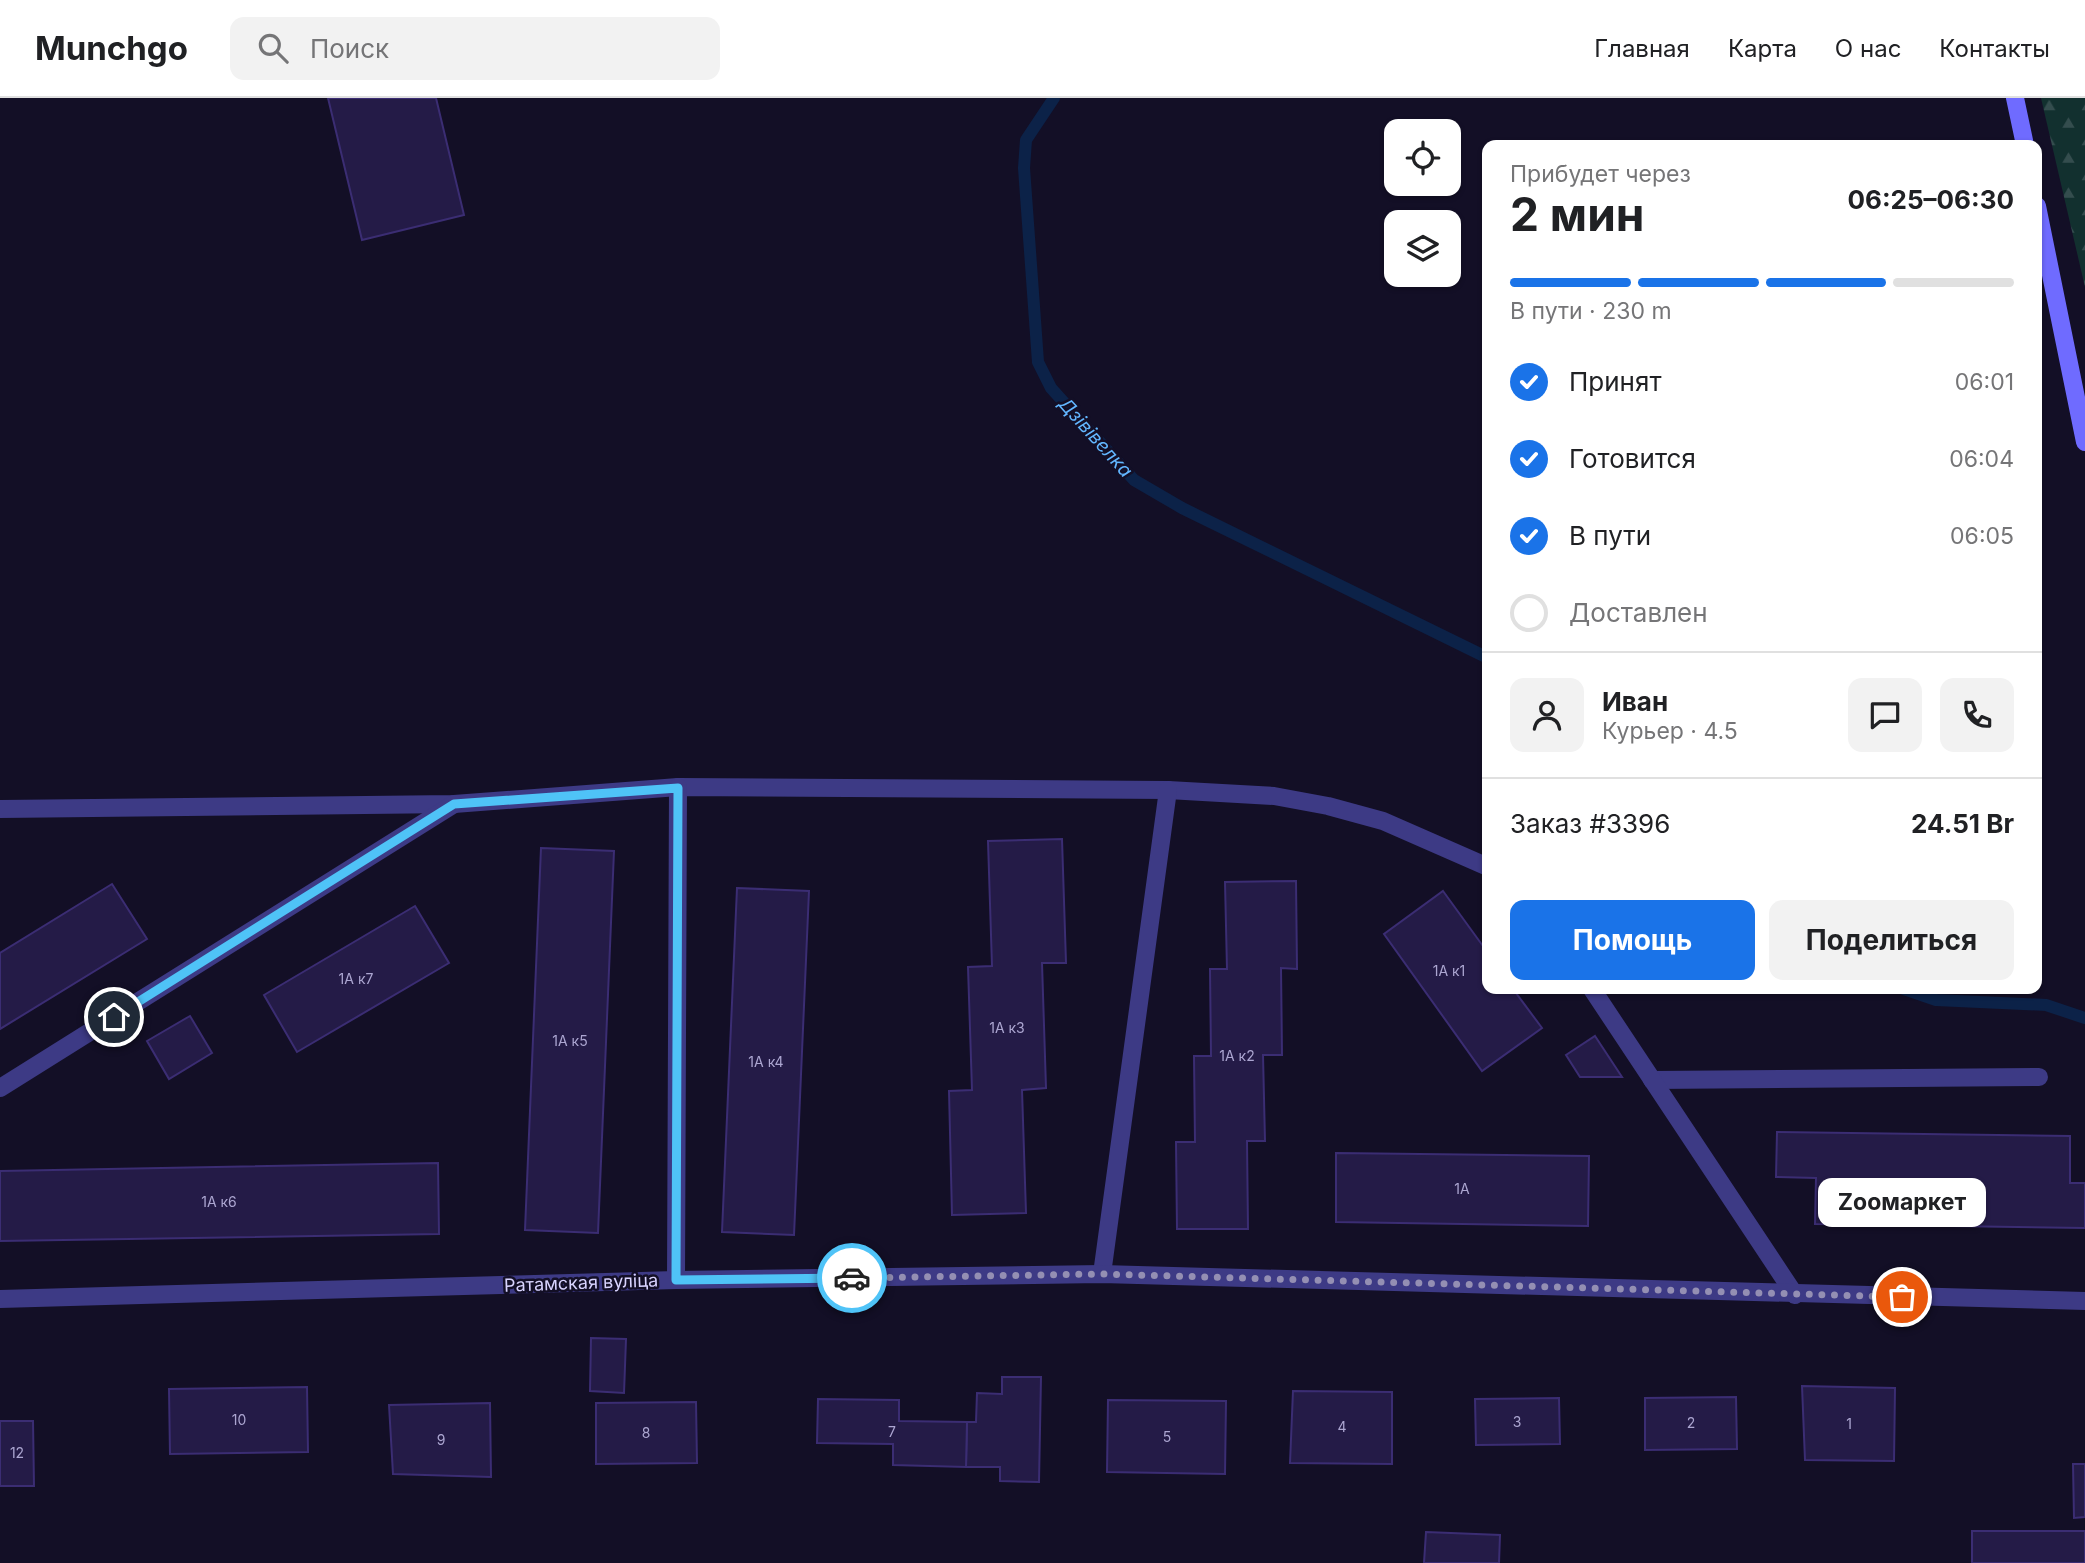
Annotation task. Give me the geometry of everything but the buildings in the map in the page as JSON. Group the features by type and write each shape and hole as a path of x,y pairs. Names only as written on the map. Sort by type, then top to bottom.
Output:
{"street":[{"path":"2015,98 2024,140"},
{"path":"2042,231 2085,442"},
{"path":"676,1280 678,788"},
{"path":"0,809 454,804 678,788 1168,790 1274,796 1328,806 1383,821 1482,864"},
{"path":"1102,1274 1168,790"},
{"path":"0,1088 454,804"},
{"path":"1595,994 1795,1295"},
{"path":"1652,1080 2039,1077"},
{"name":"Ратамская вуліца","path":"0,1299 676,1280 1102,1274 2085,1301"}],"green space":[{"path":"2041,98 2085,98 2085,287"}],"waterway":[{"name":"Дзівівелка","path":"1054,98 1026,140 1024,168 1038,362 1051,388 1134,480 1182,508 1482,655"},
{"name":"Дзівівелка","path":"1919,994 1936,1000 2046,1005 2085,1018"}],"way so far":[{"path":"852,1278 1102,1274 1902,1297"}],"place":[{"name":"Zooмаркет","path":"1902,1297"}],"route":[{"path":"114,1017 454,804 678,788 676,1280 852,1278"}]}
